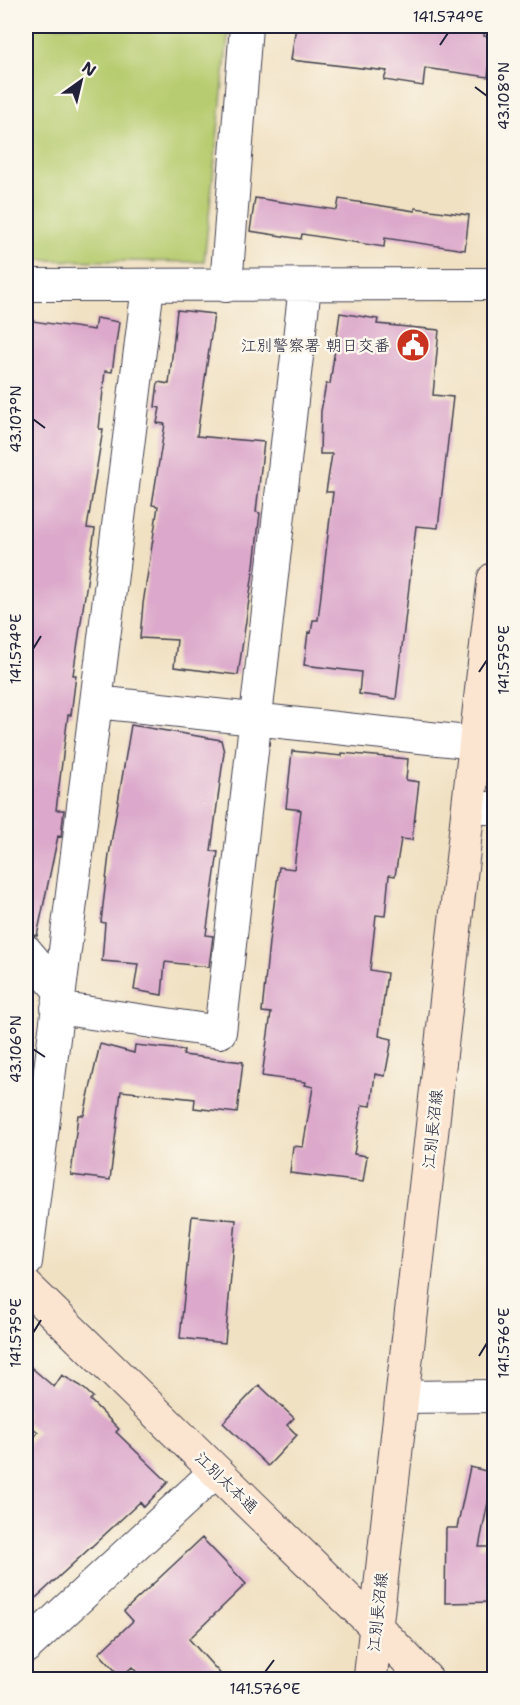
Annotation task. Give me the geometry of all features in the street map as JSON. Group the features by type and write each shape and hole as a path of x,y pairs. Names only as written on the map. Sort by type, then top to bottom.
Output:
{"main road":[{"name":"江別長沼線","path":"370,1680 402,1397 482,808 476,743 495,579"},
{"name":"江別太本通","path":"26,1286 376,1627 427,1680"}],"street":[{"path":"226,286 246,26"},
{"path":"26,285 495,284"},
{"path":"26,1262 148,286"},
{"path":"26,951 58,1000 220,1032 305,286"},
{"path":"96,702 476,743"},
{"path":"402,1397 495,1396"},
{"path":"26,1647 216,1471"}],"green space":[{"path":"26,26 229,26 204,262 26,260"}],"building":[{"path":"296,26 360,26 397,31 398,26 485,26 484,36 493,37 488,77 425,68 423,86 384,80 387,71 291,60"},
{"path":"255,198 337,210 339,199 415,211 415,208 469,215 465,250 385,238 384,247 302,234 301,239 250,231"},
{"path":"177,310 214,314 197,436 264,442 256,512 260,513 238,675 174,667 177,640 140,638 158,506 152,505 165,424 157,423 160,408 155,407 158,382 169,384"},
{"path":"340,313 378,319 377,324 439,330 433,395 453,397 438,528 416,526 396,699 359,694 361,672 304,665 308,632 311,633 313,620 318,620 333,492 326,492 332,454 320,454 321,411 326,384 330,384"},
{"path":"96,318 119,322 112,372 105,371 99,429 103,429 87,528 95,529 56,810 64,810 61,837 58,836 37,936 26,933 26,793 32,748 26,747 26,320 94,330"},
{"path":"131,725 221,740 224,752 211,851 218,852 206,935 213,936 209,967 165,962 162,995 134,990 138,964 102,961 105,923 101,922 109,855"},
{"path":"292,751 408,759 406,780 419,782 412,840 401,839 395,876 389,875 385,916 376,915 370,970 387,973 379,1036 392,1039 385,1076 375,1074 371,1106 362,1105 354,1154 367,1156 363,1182 290,1173 293,1146 303,1147 313,1087 305,1085 306,1082 262,1076 271,1013 262,1012 279,867 294,869 301,810 286,808"},
{"path":"100,1044 134,1053 135,1045 184,1050 183,1055 243,1062 237,1113 194,1108 195,1099 121,1091 110,1180 71,1175 78,1115 84,1115"},
{"path":"192,1216 236,1220 225,1343 180,1338"},
{"path":"26,1363 54,1387 62,1375 81,1386 93,1397 90,1400 119,1429 116,1432 168,1482 144,1507 140,1502 26,1607 26,1448 38,1432 26,1422"},
{"path":"259,1385 294,1418 287,1425 297,1435 268,1466 223,1423"},
{"path":"470,1467 494,1473 479,1547 495,1547 495,1602 445,1603 446,1528 457,1528"},
{"path":"202,1538 246,1584 189,1639 226,1680 144,1680 132,1667 121,1677 99,1653 133,1621 124,1611"}],"place":[{"name":"江別警察署 朝日交番","path":"413,345"}]}
